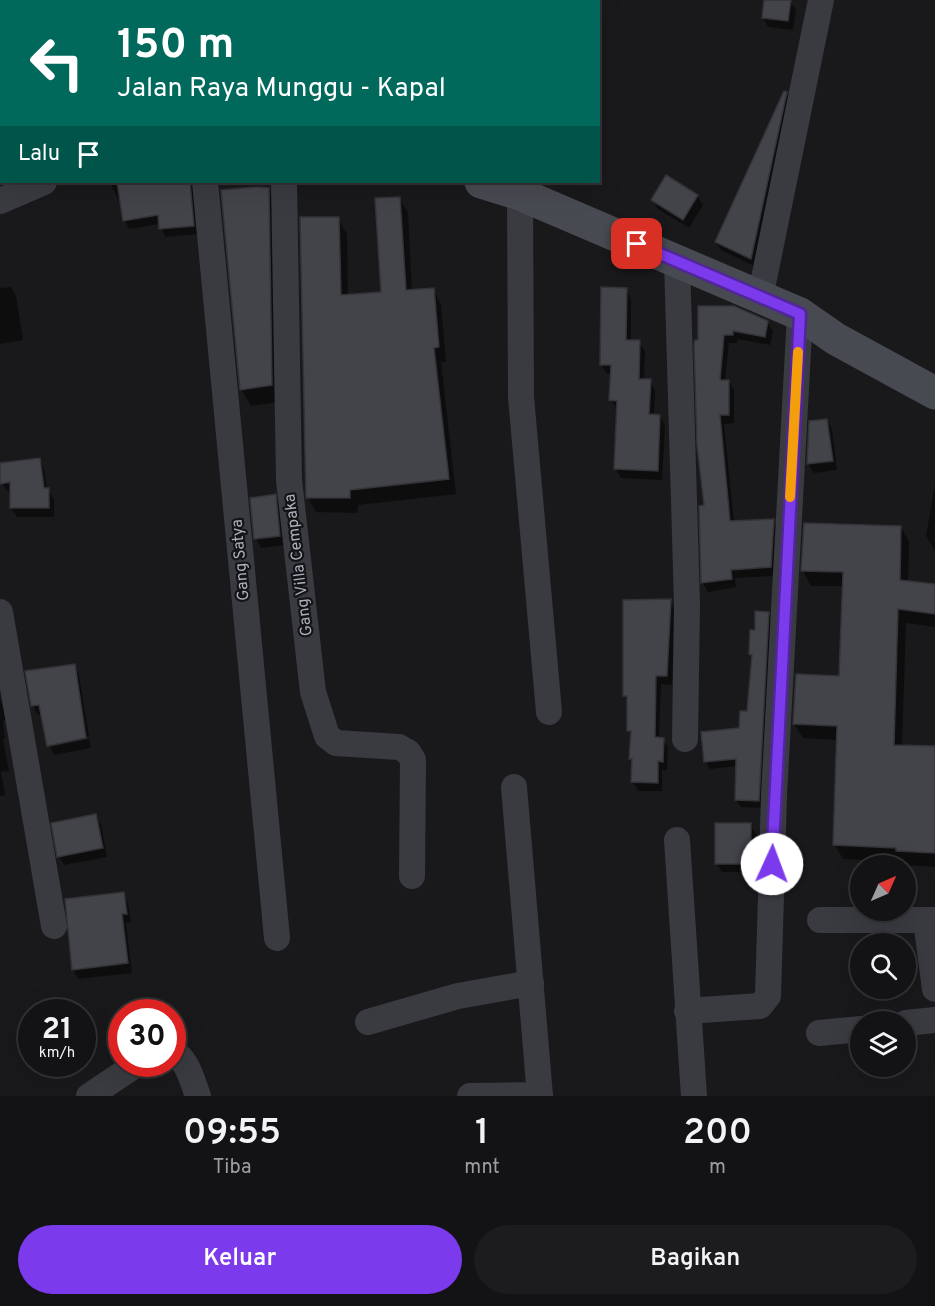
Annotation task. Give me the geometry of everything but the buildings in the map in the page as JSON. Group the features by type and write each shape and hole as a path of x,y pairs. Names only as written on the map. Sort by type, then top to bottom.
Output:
{"street":[{"path":"760,298 821,0"},
{"path":"0,201 42,183"},
{"name":"Gang Satya","path":"205,183 278,938"},
{"name":"Gang Villa Cempaka","path":"284,183 289,480 314,692 327,736 336,743 399,747 408,752 413,760 412,876"},
{"path":"484,183 520,194 800,314 836,339 935,393"},
{"path":"520,194 521,397 549,712"},
{"path":"677,261 687,604 685,739"},
{"path":"687,1011 760,1006 768,996 774,795 800,314"},
{"path":"0,612 54,926"},
{"path":"470,1096 540,1096 514,787"},
{"path":"677,840 694,1096"},
{"path":"820,920 930,920 935,989"},
{"path":"368,1022 458,996 531,983"},
{"path":"916,1022 935,1020"},
{"path":"819,1033 850,1030"},
{"path":"186,1065 198,1096"},
{"path":"89,1096 118,1077"}],"slow traffic":[{"path":"790,497 798,352"}],"route":[{"path":"637,244 800,314 772,864"}]}
